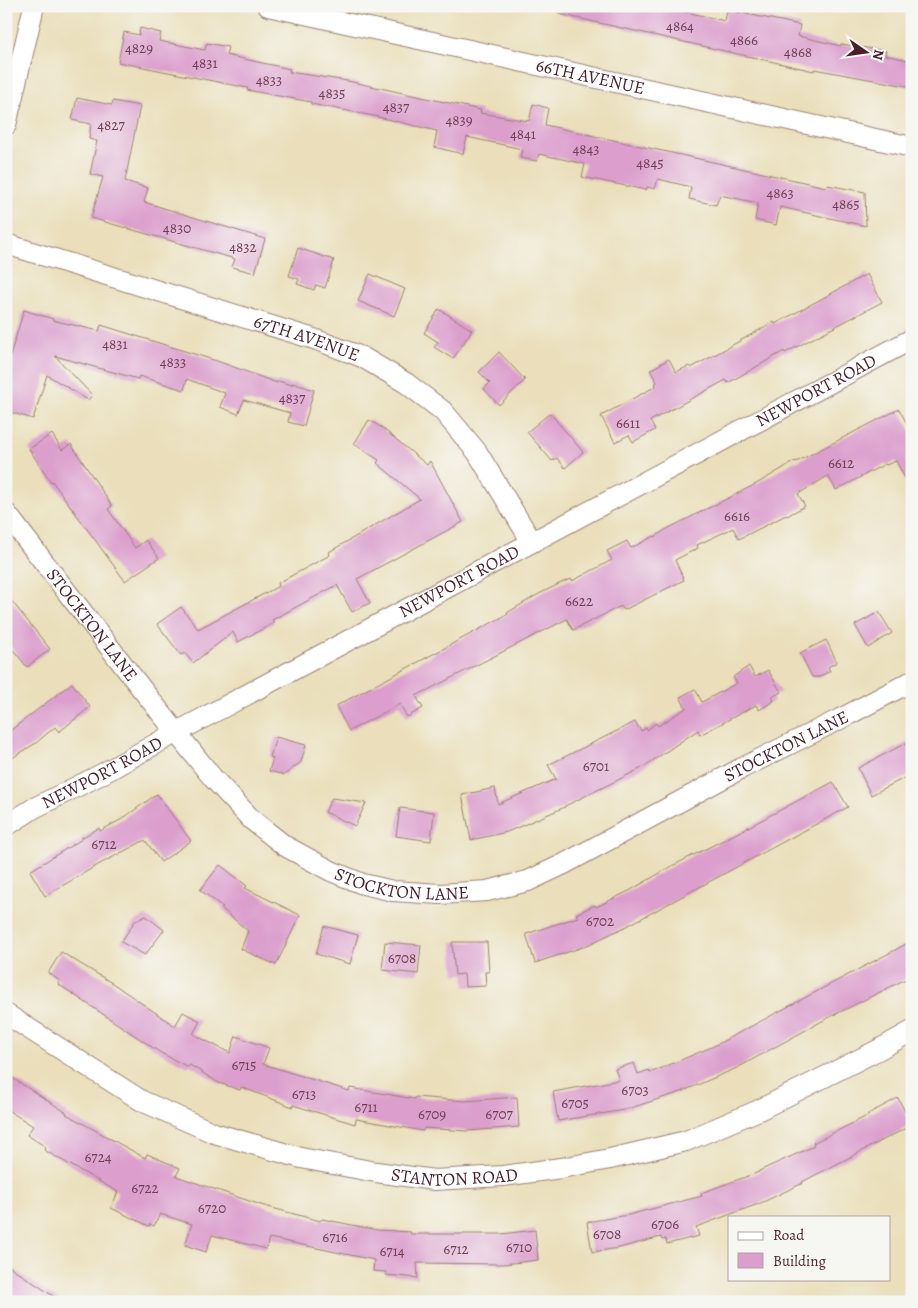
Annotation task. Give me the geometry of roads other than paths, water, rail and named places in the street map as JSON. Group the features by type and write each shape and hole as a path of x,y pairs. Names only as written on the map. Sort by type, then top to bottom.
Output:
{"street":[{"path":"6,125 34,6"},
{"name":"66TH AVENUE","path":"268,6 912,147"},
{"name":"67TH AVENUE","path":"6,244 295,333 362,357 406,383 443,411 477,452 532,542"},
{"name":"NEWPORT ROAD","path":"6,826 34,808 100,775 912,339"},
{"name":"STOCKTON LANE","path":"6,513 212,777 252,820 285,846 331,871 363,884 393,891 449,894 487,891 528,881 564,864 742,768 912,681"},
{"name":"STANTON ROAD","path":"6,1014 142,1101 214,1133 301,1158 376,1172 434,1180 503,1176 561,1168 610,1159 686,1141 759,1110 878,1050 912,1030"}]}
